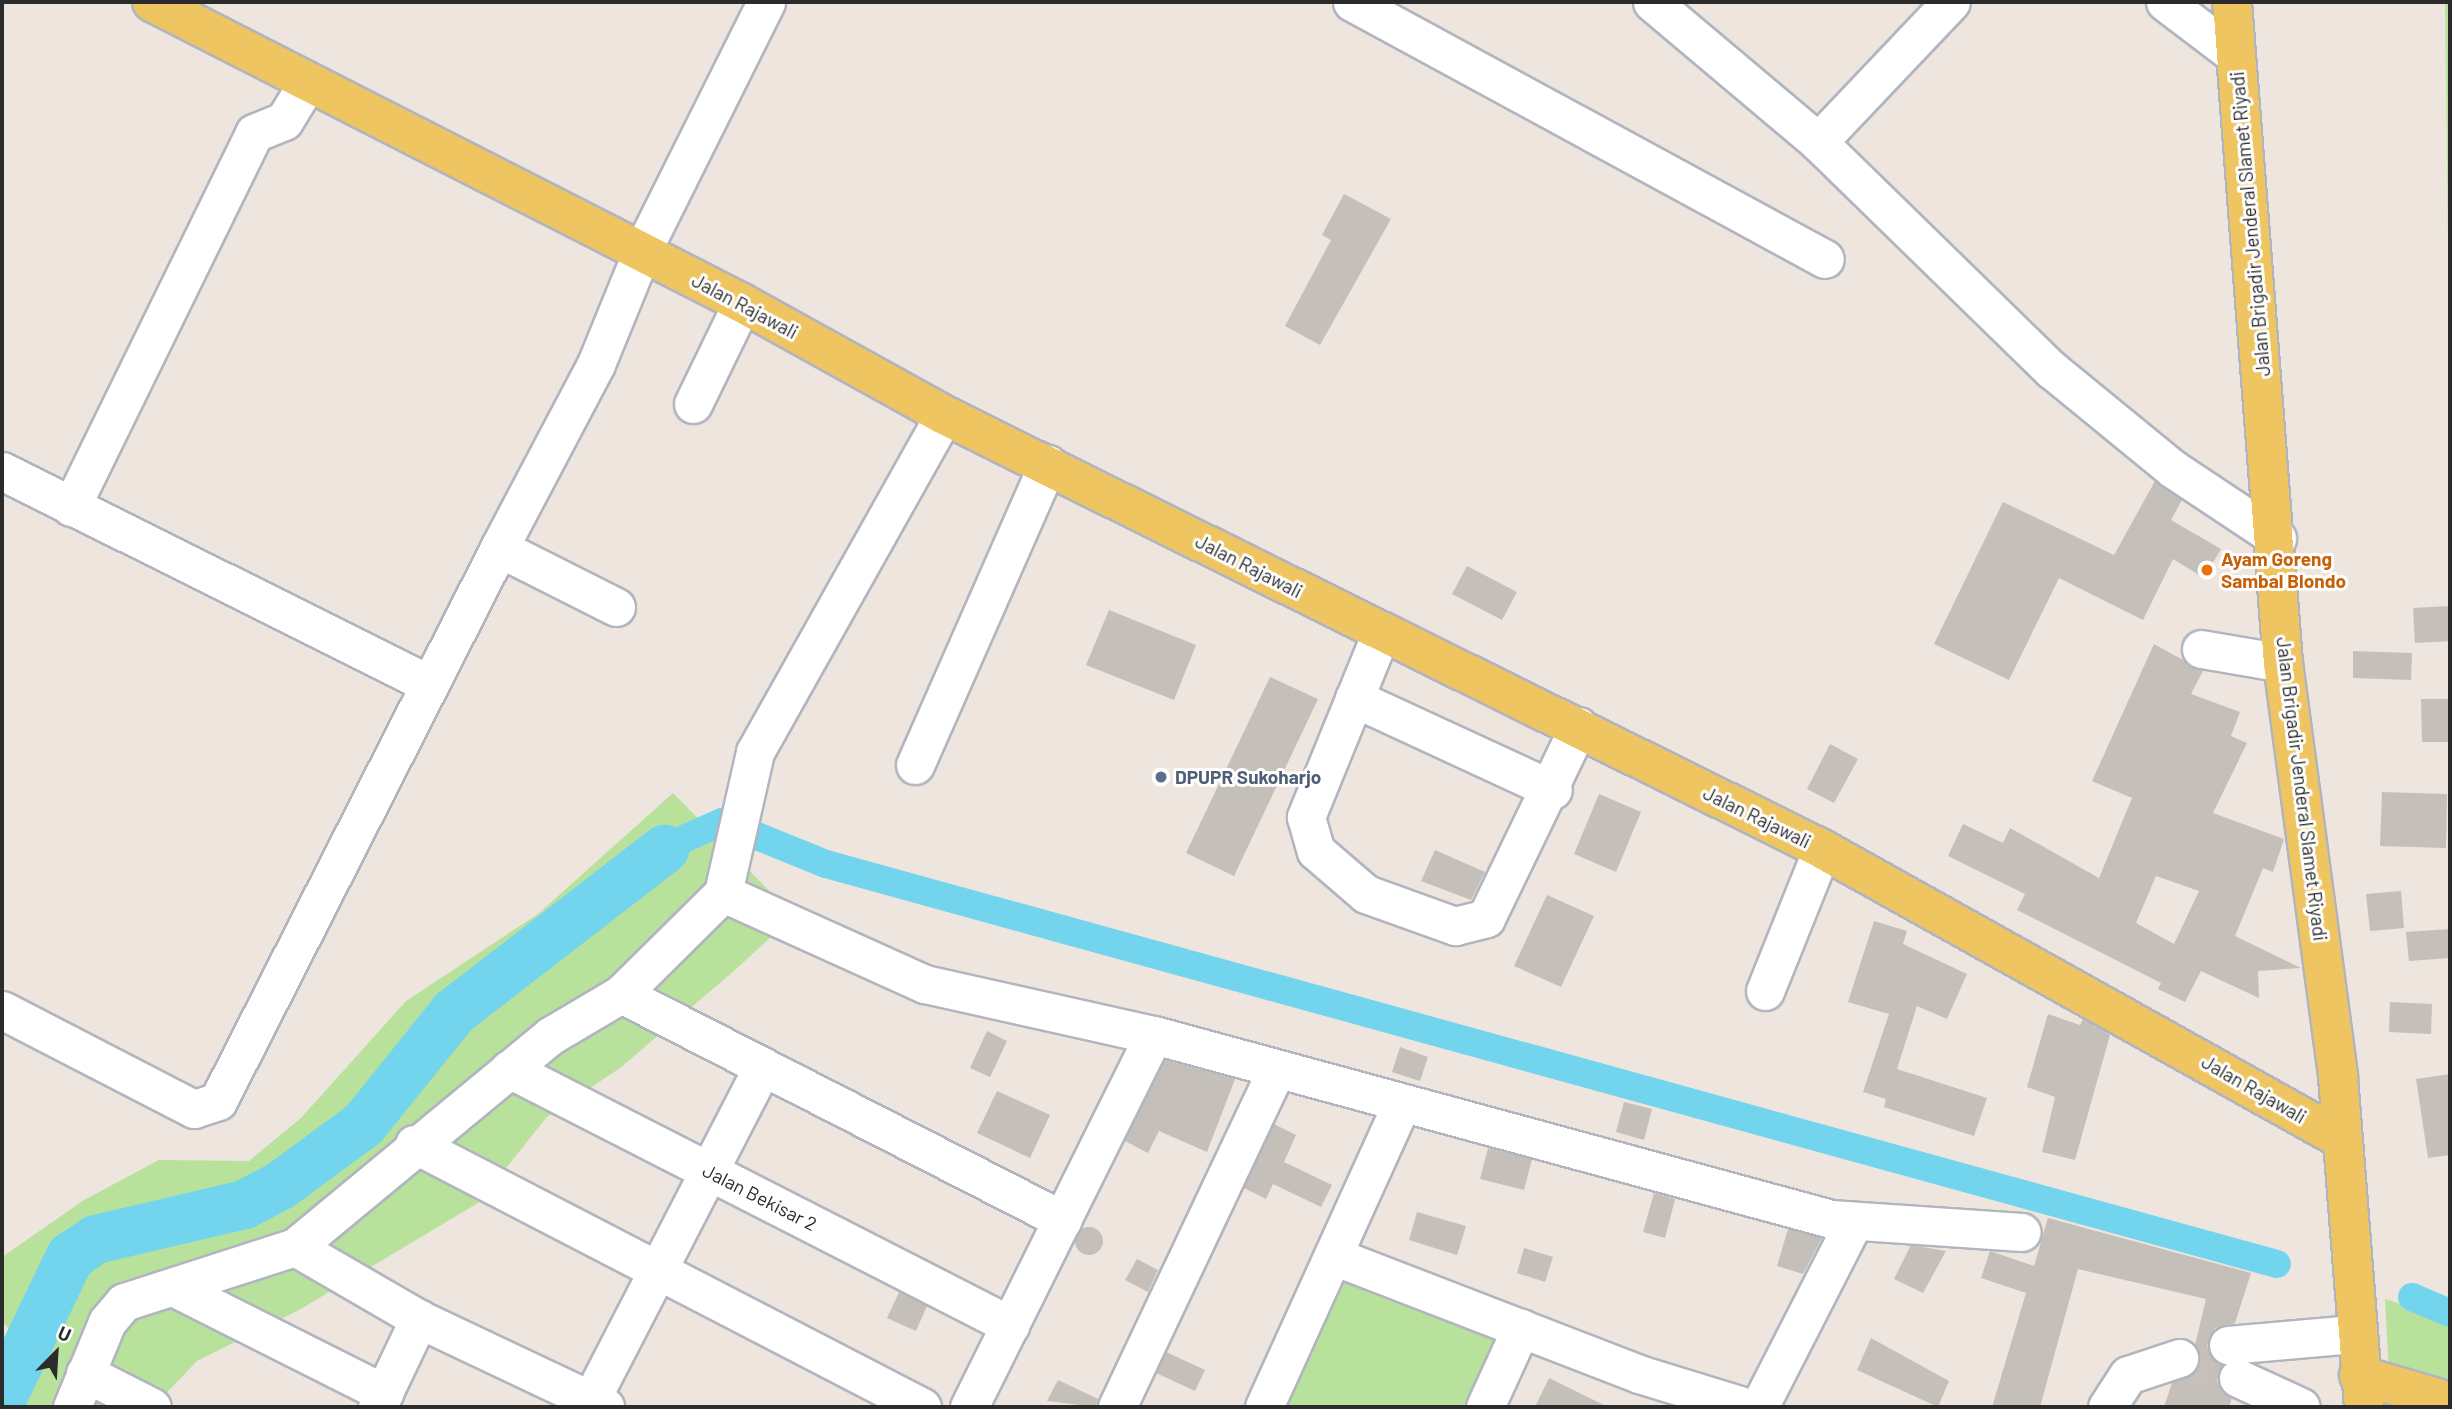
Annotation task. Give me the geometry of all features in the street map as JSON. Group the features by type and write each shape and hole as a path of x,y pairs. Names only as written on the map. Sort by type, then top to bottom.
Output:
{"main road":[{"name":"Jalan Rajawali","path":"152,2 306,85 742,303 944,415 1048,464 1381,633 1579,726 1822,849 2340,1138"},
{"name":"Jalan Brigadir Jenderal Slamet Riyadi","path":"2232,2 2277,538 2283,663 2328,985 2354,1334 2362,1391"},
{"path":"2362,1391 2432,1401"}],"street":[{"path":"2,1010 194,1109 208,1109 218,1101 429,684 596,364 642,251 766,2"},
{"path":"1352,2 1825,259"},
{"path":"1652,2 1818,142 2052,370 2173,469 2277,538"},
{"path":"1818,142 1951,2"},
{"path":"2165,2 2235,55"},
{"path":"71,507 254,132 284,121 306,85"},
{"path":"693,404 742,303"},
{"path":"72,1407 85,1373 116,1310 133,1298 177,1289 295,1247 414,1144 509,1069 621,994 723,893 738,830 744,779 755,752 944,415"},
{"path":"915,765 1048,464"},
{"path":"2,471 429,684"},
{"path":"499,548 616,607"},
{"path":"1381,633 1307,817 1316,851 1366,894 1455,926 1486,918 1553,790 1579,726"},
{"path":"2201,649 2283,663"},
{"path":"1354,698 1553,790"},
{"path":"1765,991 1822,849"},
{"path":"723,893 893,974 1154,1035 1276,1071 1854,1221 2022,1232"},
{"path":"621,994 761,1070 1063,1220"},
{"path":"969,1407 1154,1035"},
{"name":"Jalan Bekisar 2","path":"509,1069 1010,1325"},
{"path":"295,1247 419,1319 594,1405 707,1170 761,1070"},
{"path":"1117,1407 1276,1071"},
{"path":"1264,1407 1336,1257 1402,1103"},
{"path":"414,1144 657,1274 922,1407"},
{"path":"1759,1407 1854,1221"},
{"path":"1336,1257 1521,1328 1746,1407"},
{"path":"177,1289 381,1400 419,1319"},
{"path":"1485,1407 1521,1328"},
{"path":"2107,1407 2143,1366 2354,1334"},
{"path":"2210,1356 2301,1407"},
{"path":"85,1373 152,1407"}],"green space":[{"path":"2445,2 2450,2 2450,338 2449,321"},
{"path":"673,793 794,916 620,1068 547,1117 478,1203 299,1310 197,1361 153,1407 2,1407 2,1355 17,1339 2,1321 2,1257 84,1200 159,1160 249,1161 301,1118 406,1001 538,914"},
{"path":"1346,1254 1521,1328 1485,1407 1265,1407"},
{"path":"2385,1299 2450,1319 2450,1392 2389,1375"}],"building":[{"path":"1344,194 1391,219 1320,345 1285,326 1331,240 1322,235"},
{"path":"2155,481 2182,500 2171,520 2221,549 2204,578 2173,559 2143,620 2059,578 2009,680 1934,644 2003,502 2114,555"},
{"path":"1467,566 1517,592 1502,620 1452,594"},
{"path":"2448,606 2450,641 2415,643 2413,608"},
{"path":"1109,610 1196,645 1174,700 1086,665"},
{"path":"2154,644 2203,671 2191,694 2240,712 2231,736 2247,743 2213,813 2284,839 2273,872 2263,868 2235,936 2301,968 2258,971 2259,998 2201,971 2185,1002 2158,989 2161,983 2017,910 2025,894 1948,856 1963,824 2003,843 2010,828 2099,878 2132,798 2092,781","holes":["2156,876 2199,891 2174,944 2136,923"]},
{"path":"2353,651 2412,653 2411,680 2353,678"},
{"path":"1270,677 1318,699 1234,876 1186,853"},
{"path":"2421,699 2450,699 2450,742 2422,742"},
{"path":"1830,744 1858,759 1834,803 1807,789"},
{"path":"2382,792 2447,794 2446,848 2380,846"},
{"path":"1599,794 1641,812 1616,872 1574,854"},
{"path":"1435,850 1485,872 1471,900 1421,881"},
{"path":"2401,891 2404,928 2370,931 2366,894"},
{"path":"1547,895 1594,916 1561,987 1514,966"},
{"path":"1874,921 1907,931 1903,944 1967,974 1947,1019 1917,1006 1897,1069 1987,1098 1974,1136 1884,1107 1886,1099 1863,1092 1889,1014 1848,1002"},
{"path":"2450,929 2450,958 2409,961 2406,932"},
{"path":"2390,1002 2432,1004 2431,1034 2389,1032"},
{"path":"2048,1014 2080,1025 2083,1019 2110,1035 2075,1160 2042,1152 2055,1097 2027,1087"},
{"path":"987,1031 1007,1041 990,1077 970,1068"},
{"path":"1400,1047 1428,1057 1420,1081 1392,1072"},
{"path":"1165,1060 1235,1079 1207,1152 1159,1131 1148,1153 1125,1141"},
{"path":"2450,1074 2450,1155 2428,1158 2416,1079"},
{"path":"997,1091 1050,1115 1030,1158 977,1133"},
{"path":"1624,1102 1652,1109 1644,1140 1616,1132"},
{"path":"1274,1124 1296,1135 1284,1162 1332,1185 1321,1207 1273,1184 1266,1199 1244,1188"},
{"path":"1488,1148 1532,1159 1524,1190 1480,1179"},
{"path":"1654,1193 1675,1199 1665,1238 1643,1232"},
{"path":"1417,1212 1466,1226 1457,1255 1409,1240"},
{"path":"2048,1218 2251,1273 2235,1323 2215,1328 2207,1346 2223,1365 2217,1381 2232,1398 2229,1407 2164,1407 2172,1383 2199,1363 2195,1345 2206,1299 2078,1269 2040,1407 1992,1407 2026,1293 1981,1278 1990,1251 2034,1266"},
{"path":"1089,1227 1099,1231 1103,1241 1099,1251 1089,1255 1079,1251 1075,1241 1079,1231"},
{"path":"1788,1229 1822,1238 1803,1274 1777,1266"},
{"path":"1911,1245 1946,1251 1923,1293 1894,1279"},
{"path":"1524,1248 1553,1257 1545,1282 1517,1273"},
{"path":"1137,1259 1158,1270 1148,1292 1125,1280"},
{"path":"899,1292 927,1306 916,1331 887,1318"},
{"path":"1871,1338 1949,1381 1938,1407 1857,1370"},
{"path":"1166,1352 1205,1370 1195,1391 1156,1373"},
{"path":"1549,1378 1608,1407 1535,1407"},
{"path":"1058,1380 1098,1399 1096,1407 1047,1401"}],"waterway":[{"path":"668,846 722,822 826,864 2277,1264"},
{"path":"2,1397 70,1256 95,1239 244,1204 280,1185 363,1124 453,1012 664,849"},
{"path":"2412,1297 2450,1313"}],"tunnel":[{"path":"2179,1358 2238,1378"}],"place":[{"name":"Ayam Goreng Sambal Blondo","path":"2207,570"},
{"name":"DPUPR Sukoharjo","path":"1161,777"}]}
